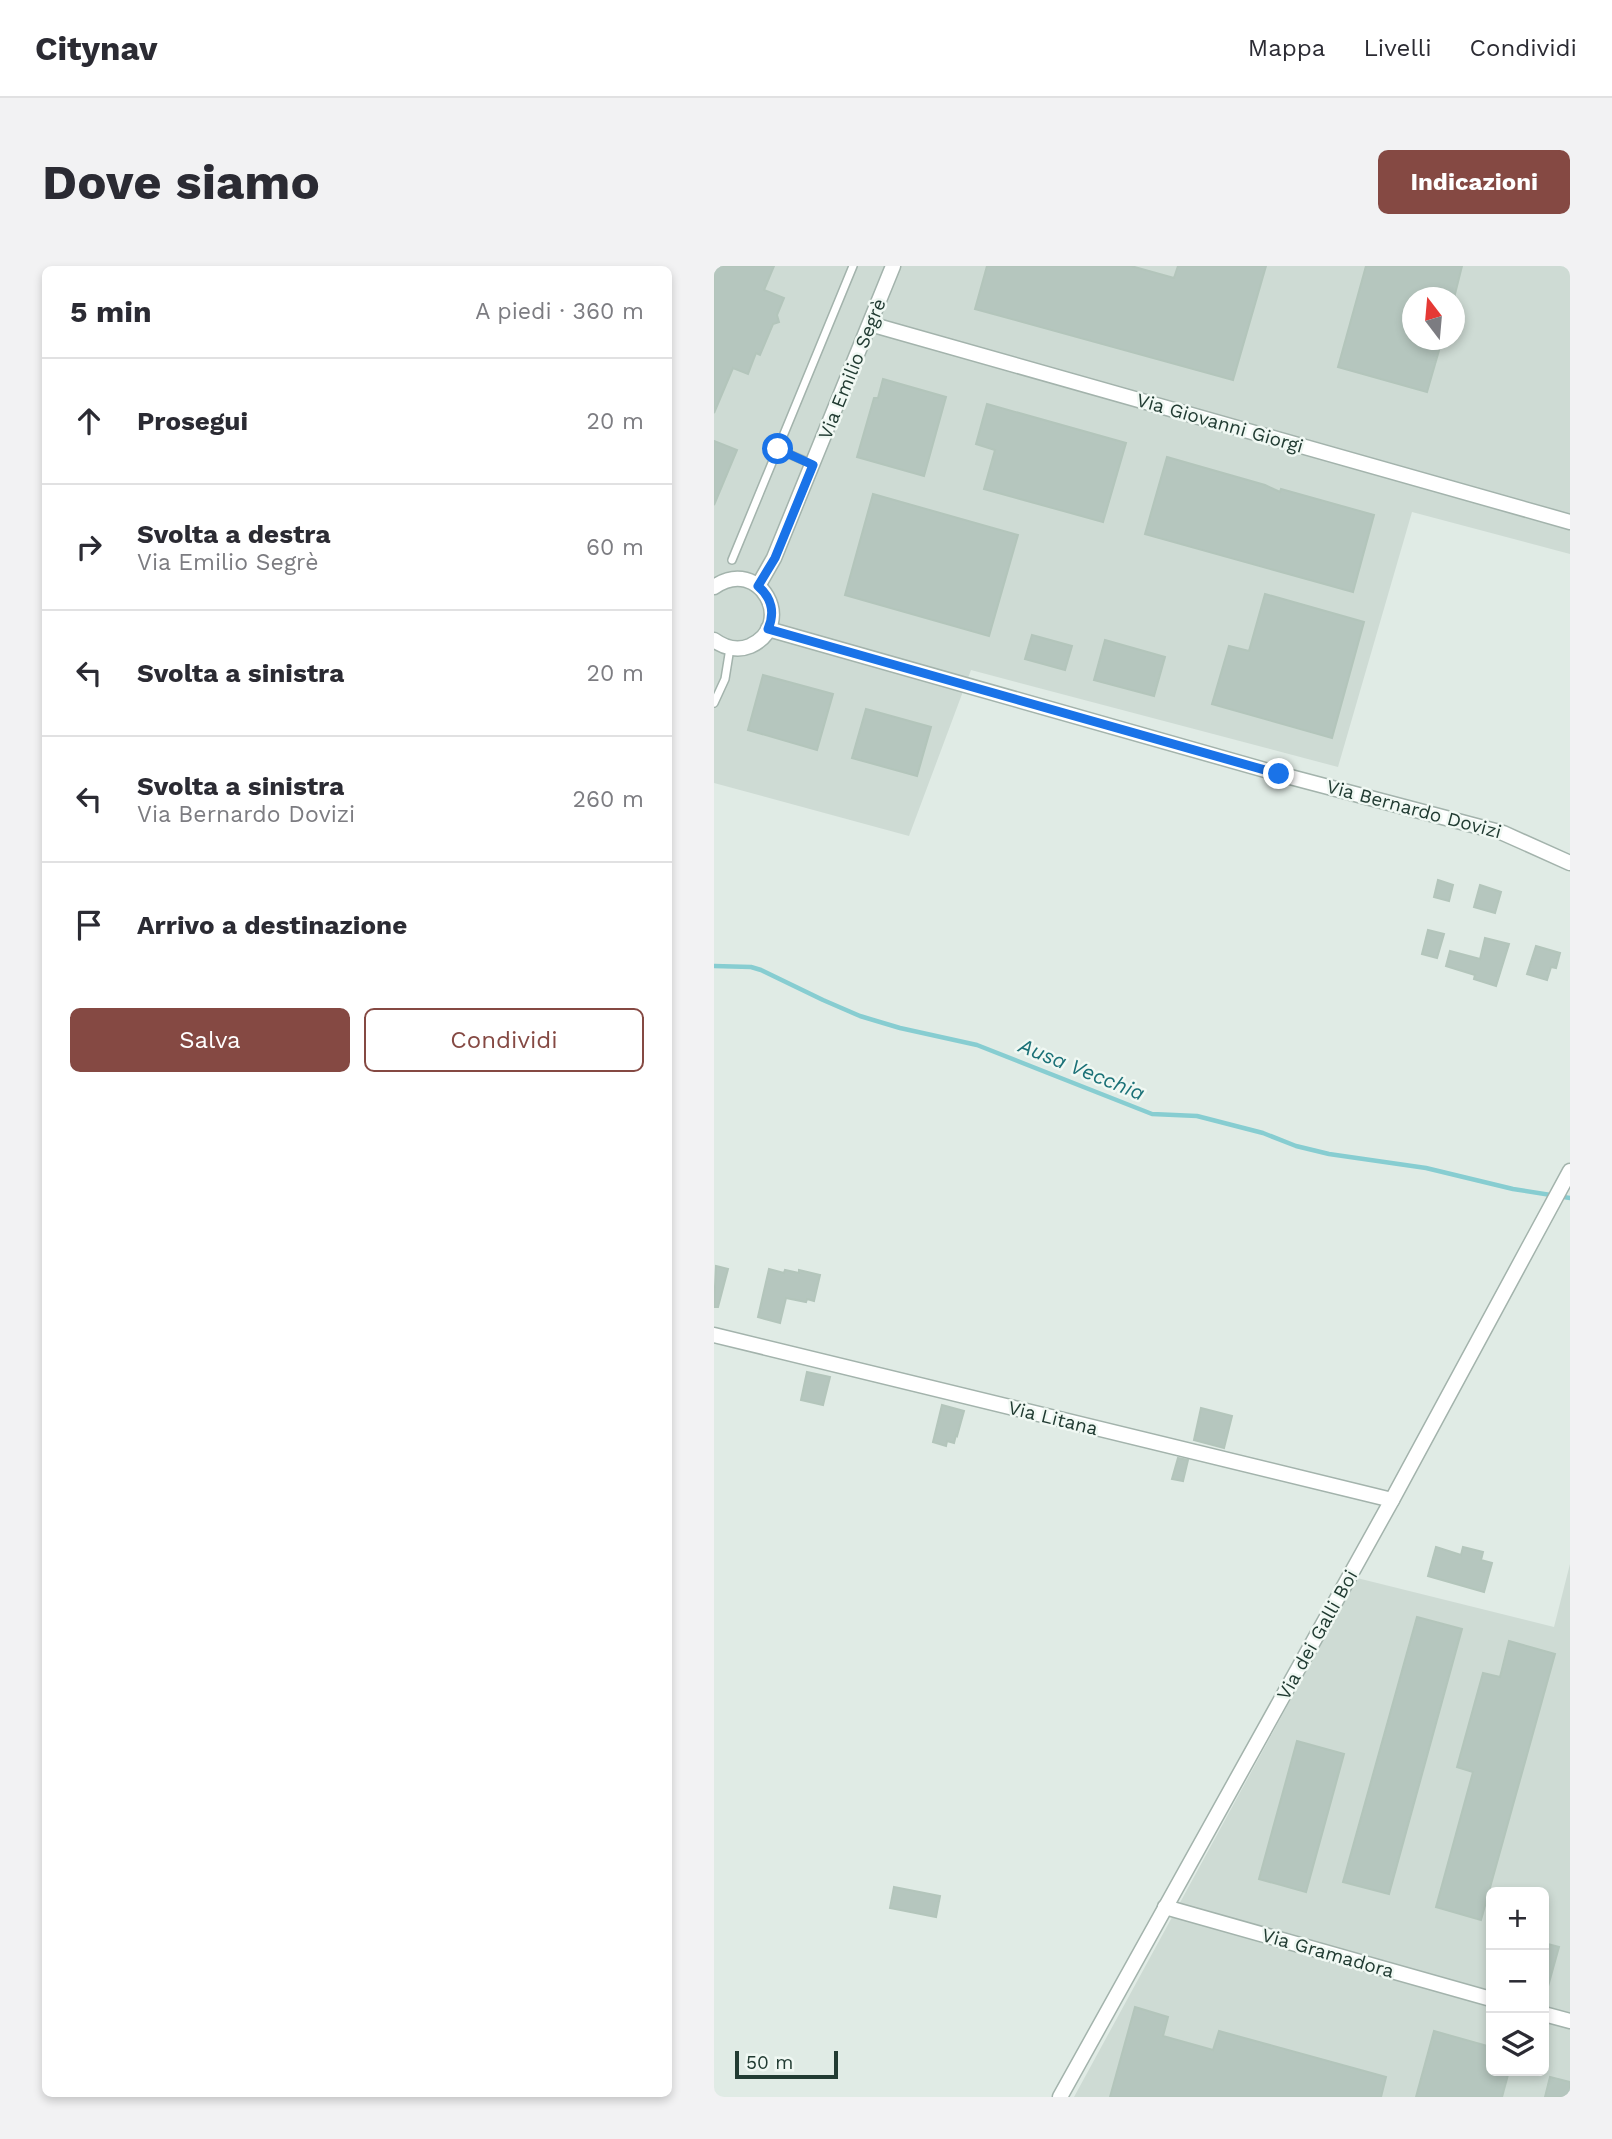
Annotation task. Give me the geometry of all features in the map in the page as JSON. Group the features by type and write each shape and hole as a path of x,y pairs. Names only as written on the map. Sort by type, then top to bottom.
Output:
{"street":[{"name":"Via Emilio Segrè","path":"758,586 775,558 893,266"},
{"name":"Via Giovanni Giorgi","path":"870,324 1570,522"},
{"path":"714,587 721,582 744,579 758,586 767,596 772,609 768,629 752,645 730,648 714,640"},
{"name":"Via Bernardo Dovizi","path":"768,629 1279,774 1503,833 1570,863"},
{"name":"Via dei Galli Boi","path":"1060,2097 1392,1500 1569,1172"},
{"name":"Via Litana","path":"714,1335 1392,1500"},
{"name":"Via Gramadora","path":"1165,1907 1486,1998"},
{"path":"1549,2015 1570,2021"}],"lane":[{"path":"732,560 853,266"},
{"path":"778,449 813,465"},
{"path":"714,703 724,679 730,648"}],"shaded area":[{"path":"714,266 1570,266 1570,554 1412,512 1338,767 971,670 909,836 714,783"},
{"path":"1570,1564 1570,2097 1074,2097 1357,1578 1554,1627"}],"building":[{"path":"714,266 774,266 764,290 784,298 777,315 779,322 773,324 760,355 756,353 748,374 733,368 714,413"},
{"path":"987,266 1131,266 1174,278 1178,266 1266,266 1233,380 975,309"},
{"path":"1366,266 1462,266 1457,287 1402,287 1402,350 1439,350 1427,392 1338,367"},
{"path":"883,379 946,397 924,476 857,457 874,398 878,398"},
{"path":"987,404 1126,443 1103,522 984,489 995,450 976,444"},
{"path":"714,441 737,450 714,505"},
{"path":"1167,457 1265,485 1280,492 1281,489 1374,515 1353,592 1145,534"},
{"path":"873,494 1018,535 989,636 845,595"},
{"path":"1265,594 1364,622 1332,738 1212,704 1229,646 1249,651"},
{"path":"1032,635 1072,646 1065,670 1025,659"},
{"path":"1105,640 1165,657 1154,696 1094,680"},
{"path":"763,675 833,694 817,750 748,730"},
{"path":"866,709 931,727 917,776 852,758"},
{"path":"1438,880 1453,885 1449,901 1434,897"},
{"path":"1480,885 1501,892 1495,913 1474,907"},
{"path":"1428,930 1444,934 1437,958 1422,954"},
{"path":"1485,938 1509,944 1496,986 1474,979 1475,975 1446,966 1450,951 1480,959"},
{"path":"1536,946 1560,953 1556,968 1551,967 1547,980 1527,974"},
{"path":"716,1266 728,1269 718,1307 714,1307"},
{"path":"769,1269 784,1273 785,1270 799,1273 799,1270 820,1275 814,1301 786,1298 780,1323 758,1317"},
{"path":"807,1372 830,1377 823,1405 801,1400"},
{"path":"942,1405 964,1411 954,1443 947,1441 946,1446 933,1442"},
{"path":"1201,1408 1232,1416 1224,1448 1194,1440"},
{"path":"1178,1458 1188,1460 1183,1481 1172,1479"},
{"path":"1436,1547 1461,1555 1463,1547 1483,1552 1481,1560 1492,1563 1484,1592 1428,1576"},
{"path":"1417,1617 1462,1629 1389,1894 1343,1882"},
{"path":"1509,1641 1555,1654 1490,1887 1486,1887 1486,1902 1481,1920 1436,1907 1473,1772 1457,1767 1483,1673 1500,1677"},
{"path":"1297,1741 1344,1754 1306,1892 1259,1879"},
{"path":"894,1887 940,1896 936,1917 890,1908"},
{"path":"1549,1944 1559,1947 1549,1983"},
{"path":"1135,2007 1168,2017 1163,2036 1213,2050 1219,2031 1386,2077 1381,2097 1110,2097"},
{"path":"1434,2031 1486,2046 1486,2076 1508,2076 1502,2097 1416,2097"},
{"path":"1550,2077 1570,2082 1570,2097 1545,2097"}],"waterway":[{"name":"Ausa Vecchia","path":"714,966 751,967 761,970 860,1016 977,1045 1152,1114 1197,1116 1329,1154 1426,1168 1513,1189 1570,1198"}],"route":[{"path":"778,449 813,465 775,558 758,586 767,596 772,609 768,629 1279,774"}]}
